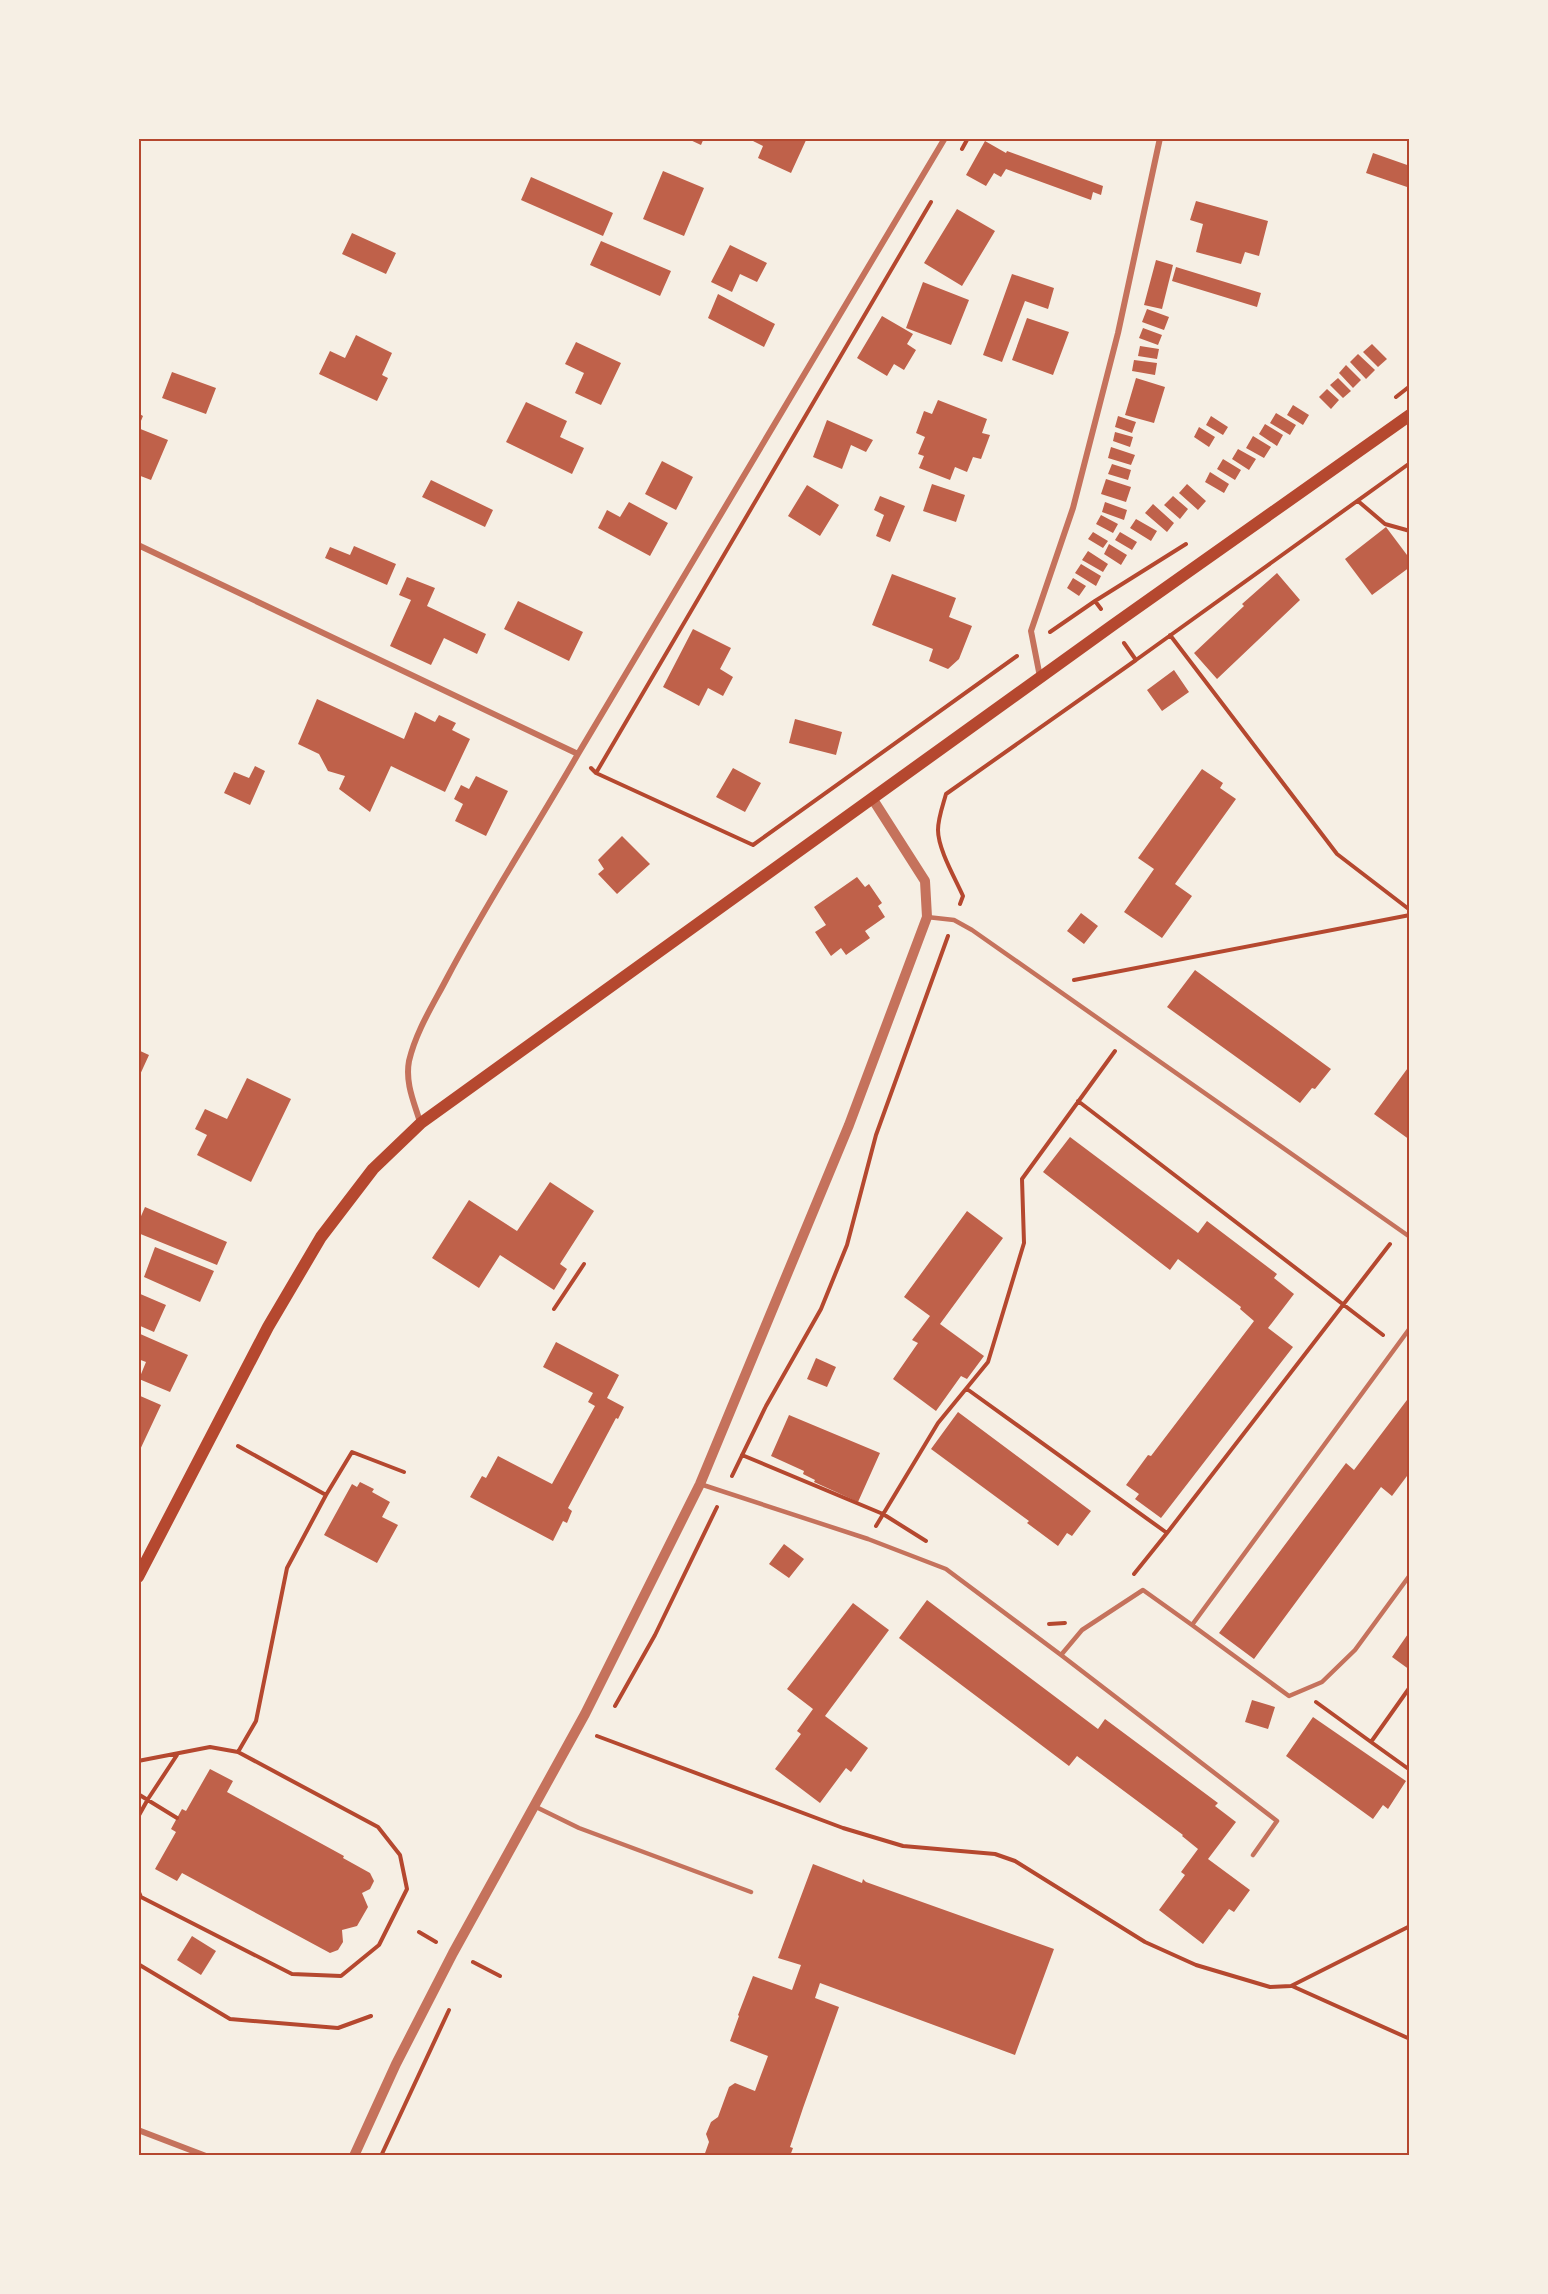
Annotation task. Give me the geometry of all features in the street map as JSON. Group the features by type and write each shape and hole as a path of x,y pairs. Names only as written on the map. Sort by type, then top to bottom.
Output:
{"main road":[{"path":"138,1577 268,1326 321,1237 373,1169 421,1123 1410,415"}],"street":[{"path":"421,1123 408,1087 409,1063 416,1037 471,933 945,138"},
{"path":"1040,678 1031,631 1073,508 1118,333 1160,138"},
{"path":"138,545 578,754"},
{"path":"354,2156 396,2064 453,1953 585,1714 700,1484 844,1136 927,917 926,880 872,798"},
{"path":"138,2130 206,2156"}],"lane":[{"path":"927,917 954,920 1410,1237"},
{"path":"1192,1625 1410,1328"},
{"path":"700,1484 868,1539 946,1569 1277,1821 1253,1854"},
{"path":"1061,1655 1082,1630 1143,1590 1289,1696 1322,1682 1355,1650 1410,1575"},
{"path":"534,1806 579,1828 751,1892"}],"path":[{"path":"956,158 968,138"},
{"path":"596,773 933,199"},
{"path":"1392,399 1410,386"},
{"path":"612,1709 655,1635 766,1406 821,1309 847,1245 876,1135 963,896 941,846 938,831 939,815 946,794 1410,463"},
{"path":"1358,501 1385,524 1410,531"},
{"path":"578,754 596,773 753,845 1095,601 1193,540"},
{"path":"1095,601 1103,611"},
{"path":"1170,635 1337,854 1410,910"},
{"path":"1124,643 1136,660"},
{"path":"1053,987 1075,979 1410,915"},
{"path":"868,1539 938,1424 988,1362 1024,1243 1022,1179 1125,1037"},
{"path":"1078,1101 1397,1346"},
{"path":"1132,1577 1401,1230"},
{"path":"554,1309 584,1264"},
{"path":"967,1389 1167,1533"},
{"path":"238,1446 326,1495"},
{"path":"238,1752 256,1722 287,1568 326,1495 352,1452 404,1472"},
{"path":"742,1455 883,1514 930,1543"},
{"path":"1046,1624 1062,1624 1071,1619"},
{"path":"1371,1742 1410,1687"},
{"path":"1300,1691 1410,1770"},
{"path":"592,1746 601,1730"},
{"path":"597,1736 843,1828 903,1846 995,1854 1016,1861 1145,1942 1196,1965 1270,1987 1291,1986 1410,1926"},
{"path":"138,1761 210,1747 238,1752 378,1827 400,1855 407,1889 379,1945 341,1976 292,1974 141,1897 138,1890"},
{"path":"138,1817 177,1755"},
{"path":"138,1794 177,1818"},
{"path":"419,1932 437,1943"},
{"path":"468,1972 473,1962 500,1976"},
{"path":"138,1964 230,2019 338,2028 371,2016"},
{"path":"1291,1986 1410,2039"},
{"path":"381,2156 453,2002"}],"building":[{"path":"686,138 704,138 701,145"},
{"path":"754,138 807,138 791,173 758,158 763,146 753,141"},
{"path":"985,141 1006,153 1007,151 1103,186 1101,195 1093,192 1091,200 1006,169 1001,177 994,173 986,186 966,175"},
{"path":"1373,153 1410,166 1410,188 1366,173"},
{"path":"663,171 704,188 684,236 643,219"},
{"path":"531,177 613,213 603,236 521,200"},
{"path":"1196,201 1268,221 1259,256 1245,252 1241,264 1196,252 1203,224 1190,220"},
{"path":"957,209 995,231 962,286 924,263"},
{"path":"352,233 396,253 386,274 342,254"},
{"path":"601,241 671,271 660,296 590,265"},
{"path":"730,245 767,263 757,282 740,274 732,292 711,282"},
{"path":"1156,260 1173,265 1162,309 1144,305"},
{"path":"1176,267 1261,293 1257,307 1172,281"},
{"path":"1012,274 1054,288 1048,309 1025,301 1002,362 983,355"},
{"path":"923,282 969,300 951,345 906,328"},
{"path":"718,294 775,324 764,347 708,318"},
{"path":"1147,309 1169,317 1164,330 1142,322"},
{"path":"882,316 913,334 907,344 916,350 904,370 894,364 887,376 857,358"},
{"path":"1027,318 1069,332 1053,375 1012,360"},
{"path":"1143,328 1162,335 1158,345 1139,338"},
{"path":"356,335 392,353 382,375 388,378 377,401 319,374 330,351 345,358"},
{"path":"576,342 621,363 601,405 575,393 584,373 565,364"},
{"path":"1372,344 1387,359 1378,367 1363,352"},
{"path":"1140,346 1159,349 1157,359 1138,356"},
{"path":"1358,354 1375,370 1366,379 1350,362"},
{"path":"1134,360 1157,363 1155,375 1132,371"},
{"path":"1346,365 1361,380 1353,388 1339,373"},
{"path":"172,372 216,388 206,414 162,398"},
{"path":"1136,378 1165,387 1154,423 1125,415"},
{"path":"1338,378 1351,391 1343,398 1330,385"},
{"path":"1327,389 1339,400 1331,409 1319,397"},
{"path":"938,400 987,419 982,433 990,435 981,459 973,457 967,472 955,467 950,480 919,468 924,456 918,454 925,437 916,433 924,411 932,414"},
{"path":"526,402 567,421 560,437 584,448 572,474 506,442"},
{"path":"1293,405 1309,415 1303,425 1287,415"},
{"path":"138,413 143,416 138,428"},
{"path":"1276,413 1296,425 1290,435 1270,423"},
{"path":"1118,416 1136,422 1132,433 1115,427"},
{"path":"1211,416 1228,427 1223,435 1206,425"},
{"path":"827,420 873,440 866,452 851,445 842,469 813,457"},
{"path":"1265,424 1283,435 1277,446 1259,434"},
{"path":"1199,427 1215,437 1209,447 1194,437"},
{"path":"138,428 168,440 151,480 138,475"},
{"path":"1115,432 1133,437 1130,447 1113,441"},
{"path":"1253,436 1271,447 1264,458 1246,448"},
{"path":"1111,447 1135,455 1131,465 1108,458"},
{"path":"1238,449 1256,459 1249,470 1232,459"},
{"path":"1223,459 1241,470 1235,480 1217,469"},
{"path":"662,461 693,477 676,510 645,494"},
{"path":"1112,464 1131,470 1128,480 1108,474"},
{"path":"1210,472 1229,484 1224,493 1205,482"},
{"path":"1106,479 1131,487 1126,502 1101,494"},
{"path":"431,480 493,510 485,527 422,497"},
{"path":"932,484 965,495 956,522 923,511"},
{"path":"1187,484 1206,501 1198,510 1179,493"},
{"path":"807,485 839,505 820,536 788,516"},
{"path":"880,496 905,506 890,542 876,536 884,515 874,510"},
{"path":"1173,496 1188,509 1180,519 1164,505"},
{"path":"629,502 668,523 650,556 598,528 607,510 620,517"},
{"path":"1105,502 1127,510 1124,520 1102,512"},
{"path":"1153,504 1174,523 1167,532 1145,513"},
{"path":"1101,515 1118,524 1113,533 1096,524"},
{"path":"1136,519 1157,531 1151,541 1130,528"},
{"path":"1386,527 1410,559 1410,567 1372,595 1345,559"},
{"path":"1093,532 1108,541 1103,548 1088,539"},
{"path":"1120,532 1137,542 1132,550 1115,540"},
{"path":"1109,544 1127,555 1121,565 1104,554"},
{"path":"354,546 396,564 387,585 325,558 330,547 350,555"},
{"path":"1088,551 1108,564 1103,572 1082,560"},
{"path":"1081,564 1101,576 1096,586 1075,573"},
{"path":"1277,573 1300,600 1217,679 1194,653 1244,606 1242,604"},
{"path":"892,574 956,598 949,617 972,626 959,659 948,669 929,661 933,649 872,625"},
{"path":"407,577 435,588 427,606 486,634 477,654 444,638 431,665 390,646 411,600 399,595"},
{"path":"1073,578 1086,586 1079,596 1067,588"},
{"path":"518,601 583,632 569,661 504,629"},
{"path":"693,629 731,648 720,669 733,677 723,696 708,688 699,706 663,687"},
{"path":"1174,670 1189,692 1162,711 1147,690"},
{"path":"317,699 404,739 415,712 435,722 439,715 456,723 452,730 470,739 445,792 391,766 370,812 339,789 345,776 328,771 319,754 298,744"},
{"path":"795,719 842,732 836,755 789,743"},
{"path":"255,766 265,771 250,805 224,793 234,772 249,778"},
{"path":"733,768 761,783 745,812 716,797"},
{"path":"1202,769 1223,783 1220,788 1236,799 1175,884 1192,896 1162,938 1124,912 1154,869 1138,858"},
{"path":"476,776 508,791 486,836 455,821 463,804 454,799 461,785 469,789"},
{"path":"622,836 650,864 617,894 598,874 604,869 598,860"},
{"path":"857,877 865,887 869,884 882,903 878,906 885,917 865,931 870,938 846,955 841,948 831,956 815,932 826,925 814,907"},
{"path":"1081,913 1098,926 1084,944 1067,931"},
{"path":"1195,970 1331,1069 1300,1103 1167,1007"},
{"path":"138,1050 149,1055 138,1079"},
{"path":"1410,1065 1410,1140 1374,1114"},
{"path":"247,1078 291,1099 251,1182 197,1155 207,1135 195,1129 205,1109 227,1119"},
{"path":"1070,1137 1198,1233 1207,1221 1277,1274 1274,1278 1294,1294 1268,1328 1293,1347 1161,1518 1135,1499 1139,1494 1126,1485 1148,1455 1151,1456 1254,1321 1240,1309 1241,1307 1178,1259 1170,1270 1043,1172"},
{"path":"550,1182 594,1211 560,1264 567,1269 554,1290 500,1255 479,1288 432,1258 469,1200 517,1231"},
{"path":"145,1207 227,1242 217,1265 138,1233 138,1223"},
{"path":"967,1211 1003,1238 940,1324 984,1356 967,1379 961,1376 936,1411 893,1379 918,1343 912,1340 930,1316 904,1297"},
{"path":"155,1247 214,1271 200,1302 144,1277"},
{"path":"138,1293 166,1305 154,1332 138,1325"},
{"path":"138,1333 188,1355 170,1392 139,1379 146,1362 138,1359"},
{"path":"556,1342 619,1375 607,1398 624,1407 568,1508 572,1511 567,1523 563,1521 553,1541 470,1497 482,1476 486,1478 498,1456 552,1484 595,1406 588,1402 593,1393 543,1367"},
{"path":"816,1358 836,1367 827,1387 807,1379"},
{"path":"138,1395 161,1405 138,1454"},
{"path":"1410,1396 1410,1472 1392,1496 1381,1487 1254,1659 1219,1633 1346,1463 1354,1470"},
{"path":"958,1412 1091,1511 1072,1536 1067,1533 1058,1546 1027,1523 1029,1521 931,1449"},
{"path":"789,1415 880,1453 858,1502 814,1482 815,1480 803,1474 804,1471 771,1456"},
{"path":"360,1482 374,1489 372,1492 390,1502 382,1517 398,1525 377,1563 324,1535 352,1484 357,1487"},
{"path":"784,1544 804,1559 789,1578 769,1564"},
{"path":"927,1600 1098,1729 1105,1719 1218,1803 1215,1806 1236,1822 1208,1859 1250,1890 1234,1912 1229,1909 1203,1944 1159,1910 1185,1875 1181,1872 1198,1849 1183,1835 1077,1756 1069,1766 899,1638"},
{"path":"853,1603 889,1630 825,1716 868,1748 851,1772 846,1768 820,1803 775,1769 801,1734 797,1731 813,1709 787,1689"},
{"path":"1410,1631 1410,1670 1392,1657"},
{"path":"1252,1700 1275,1707 1268,1729 1245,1722"},
{"path":"1313,1717 1406,1781 1388,1809 1383,1805 1373,1819 1286,1756"},
{"path":"210,1769 233,1781 227,1792 344,1856 343,1858 370,1873 374,1881 370,1889 362,1893 368,1907 357,1926 342,1930 343,1942 338,1950 330,1953 182,1873 177,1881 155,1869 176,1832 171,1829 177,1818 182,1809 186,1811"},
{"path":"813,1864 862,1883 863,1879 1054,1949 1015,2055 820,1983 815,1998 839,2007 790,2147 793,2148 790,2156 704,2156 709,2142 706,2134 711,2122 718,2117 729,2087 735,2083 755,2091 768,2056 730,2041 753,1976 792,1990 801,1965 778,1958"},
{"path":"192,1936 216,1951 201,1975 177,1960"}]}
